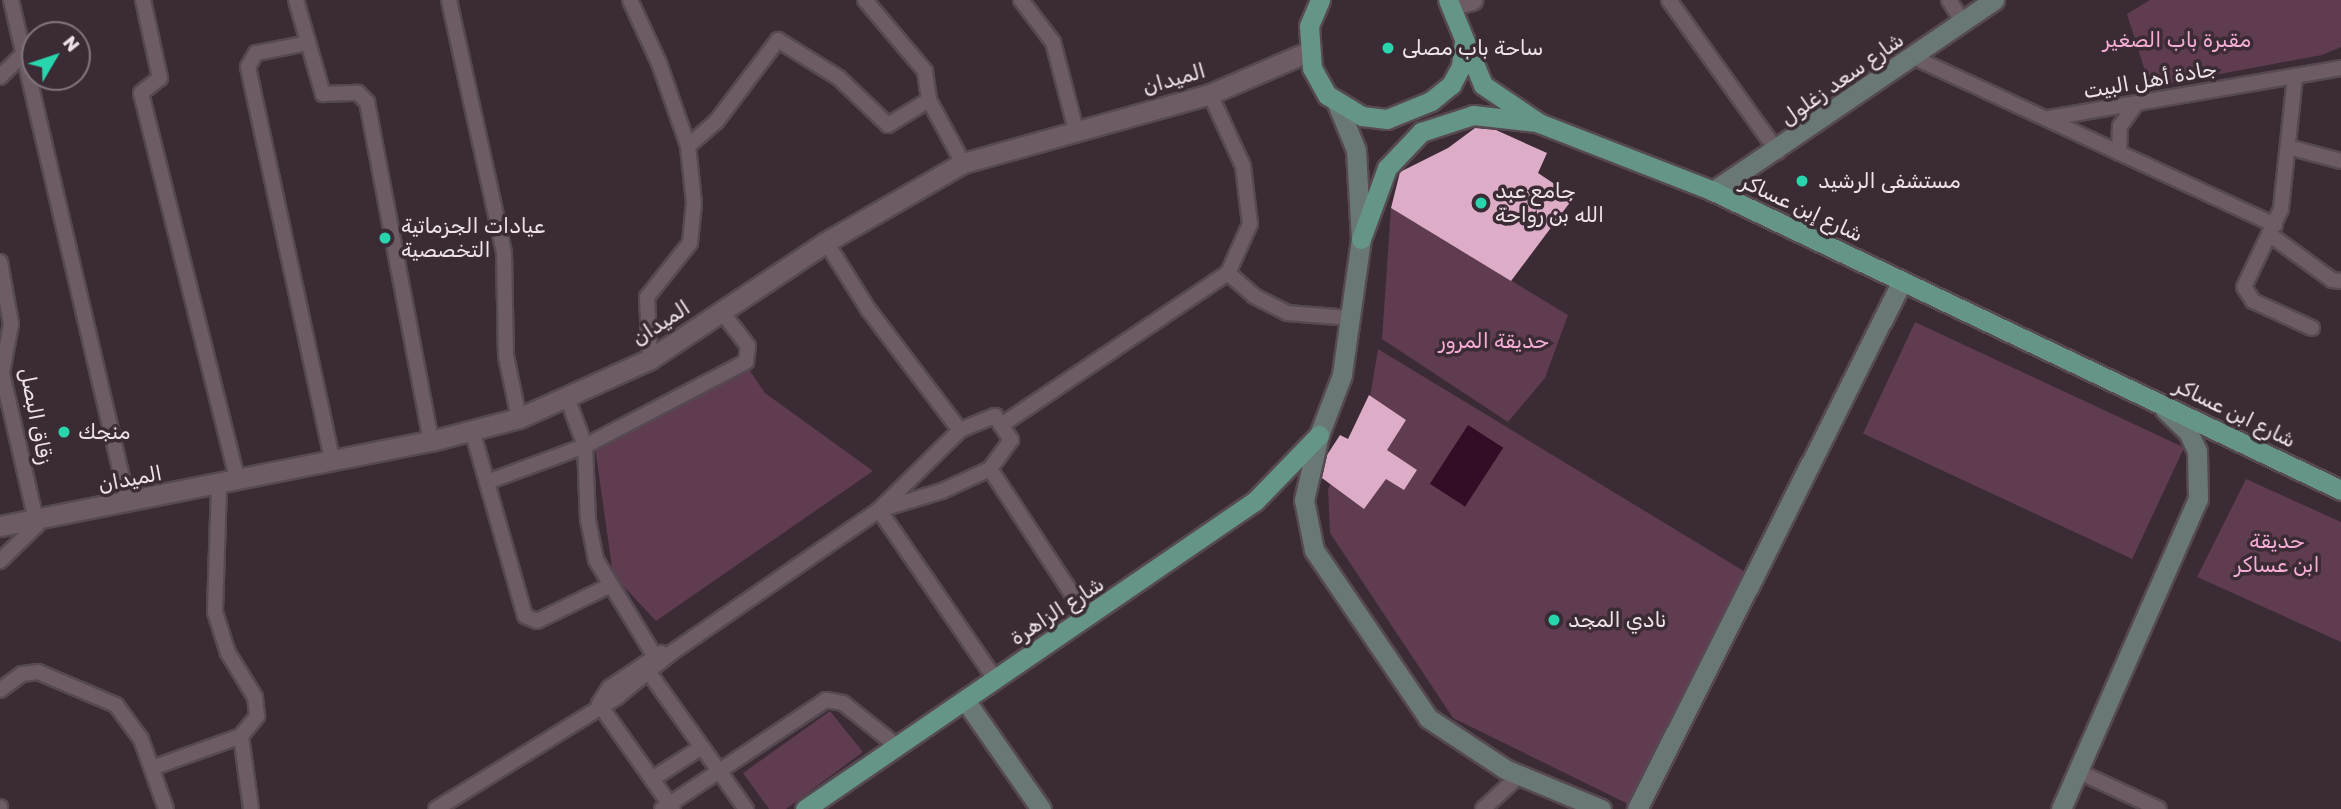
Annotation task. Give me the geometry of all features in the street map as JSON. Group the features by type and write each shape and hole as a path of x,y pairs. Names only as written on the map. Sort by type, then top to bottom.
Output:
{"main road":[{"path":"1320,0 1309,26 1308,52 1318,82 1336,101 1362,116 1387,118 1416,111 1451,85 1461,66 1464,38 1450,2"},
{"name":"شارع سعد زغلول","path":"1713,191 1777,152 1994,0"},
{"name":"شارع إبن عساكر","path":"1464,38 1483,85 1539,123 1713,191 2147,396"},
{"name":"شارع الزاهرة","path":"1336,101 1356,150 1361,239 1342,375 1319,435 1304,500 1314,550 1428,718 1520,775 1601,809"},
{"path":"1361,239 1387,168 1420,132 1473,115 1539,123"},
{"path":"1637,809 1902,281"},
{"path":"2061,809 2198,499 2199,461 2193,441 2147,396"},
{"name":"شارع ابن عساكر","path":"2147,396 2179,402 2341,477"},
{"name":"شارع ابن عساكر","path":"2147,396 2341,490"},
{"name":"شارع الزاهرة","path":"805,809 1088,618 1255,501 1319,435"},
{"path":"965,700 1041,809"}],"street":[{"path":"11,0 21,50"},
{"path":"143,0 159,78 141,93 228,482 215,612 228,653 258,707 253,725 241,736 152,768"},
{"path":"296,0 323,94 358,93 367,102 431,441"},
{"path":"449,0 505,253 506,356 519,418"},
{"path":"630,0 659,63 688,146 694,203 690,243 647,298 650,359"},
{"path":"865,0 925,71 929,100 963,163"},
{"path":"1021,0 1053,42 1076,130"},
{"path":"1450,2 1472,0"},
{"path":"1669,0 1777,152"},
{"path":"1949,0 1963,22"},
{"path":"688,146 716,122 778,40 839,78 888,125 929,100"},
{"path":"308,43 256,53 248,67 332,459"},
{"name":"الميدان","path":"0,526 128,503 332,459 431,441 519,418 568,400 650,359 826,242 963,163 1210,94 1308,52"},
{"path":"0,77 21,56"},
{"path":"1913,57 2049,118 2272,229 2332,280 2341,281"},
{"name":"جادة أهل البيت","path":"2049,118 2341,68"},
{"path":"2295,77 2288,147 2272,229 2245,279 2246,295 2312,328"},
{"path":"31,91 128,503"},
{"path":"1003,424 1228,273 1250,224 1243,166 1210,94"},
{"path":"2119,153 2120,126 2135,104"},
{"path":"2288,147 2341,162"},
{"path":"826,242 867,309 960,430"},
{"name":"زقاق البصل","path":"0,262 11,324 2,373 37,520"},
{"path":"1228,273 1254,296 1287,313 1352,318"},
{"path":"487,482 585,446 746,362 748,346 721,311"},
{"path":"568,400 585,446 588,520 609,586 654,655"},
{"path":"436,809 598,704 650,674 671,653 879,510 960,430 983,417 995,416 1003,424 1012,440 990,469 942,491 879,510"},
{"path":"472,430 525,616 537,621 609,586"},
{"path":"990,469 1088,618"},
{"path":"879,510 996,679"},
{"path":"0,561 33,534 37,520"},
{"path":"598,704 609,688 654,655 671,653"},
{"path":"0,690 22,674 38,672 105,697 134,726 166,809"},
{"path":"650,674 746,809"},
{"path":"598,704 653,779 668,807 832,698 897,746"},
{"path":"241,736 251,809"},
{"path":"653,779 702,747"},
{"path":"2077,771 2159,809"},
{"path":"1483,809 1520,775"}],"green space":[{"name":"مقبرة باب الصغير","path":"2150,0 2341,0 2341,47 2322,55 2150,87 2127,14"},
{"name":"حديقة المرور","path":"1391,208 1568,315 1545,378 1508,422 1382,339"},
{"path":"1915,322 2184,448 2132,559 1863,433"},
{"name":"نادي المجد","path":"1378,349 1747,573 1628,804 1453,718 1330,533 1328,489 1369,403"},
{"path":"746,365 765,393 873,471 656,621 613,575 595,447"},
{"name":"حديقة ابن عساكر","path":"2246,479 2341,522 2341,642 2197,577"},
{"path":"830,711 863,752 786,809 769,809 743,773"}],"shaded area":[{"path":"1468,425 1503,448 1465,507 1430,484"}],"building":[{"name":"جامع عبد الله بن رواحة","path":"1475,128 1496,130 1547,153 1538,173 1574,197 1511,281 1391,208 1400,172 1448,148"},
{"path":"1369,395 1406,420 1387,450 1417,470 1404,490 1386,479 1364,509 1322,478 1327,455 1340,435 1348,439"}],"place":[{"name":"ساحة باب مصلى","path":"1388,48"},
{"name":"مستشفى الرشيد","path":"1802,181"},
{"name":"جامع عبد الله بن رواحة","path":"1481,203"},
{"name":"عيادات الجزماتية التخصصية","path":"385,238"},
{"name":"منجك","path":"64,432"},
{"name":"نادي المجد","path":"1554,620"}]}
